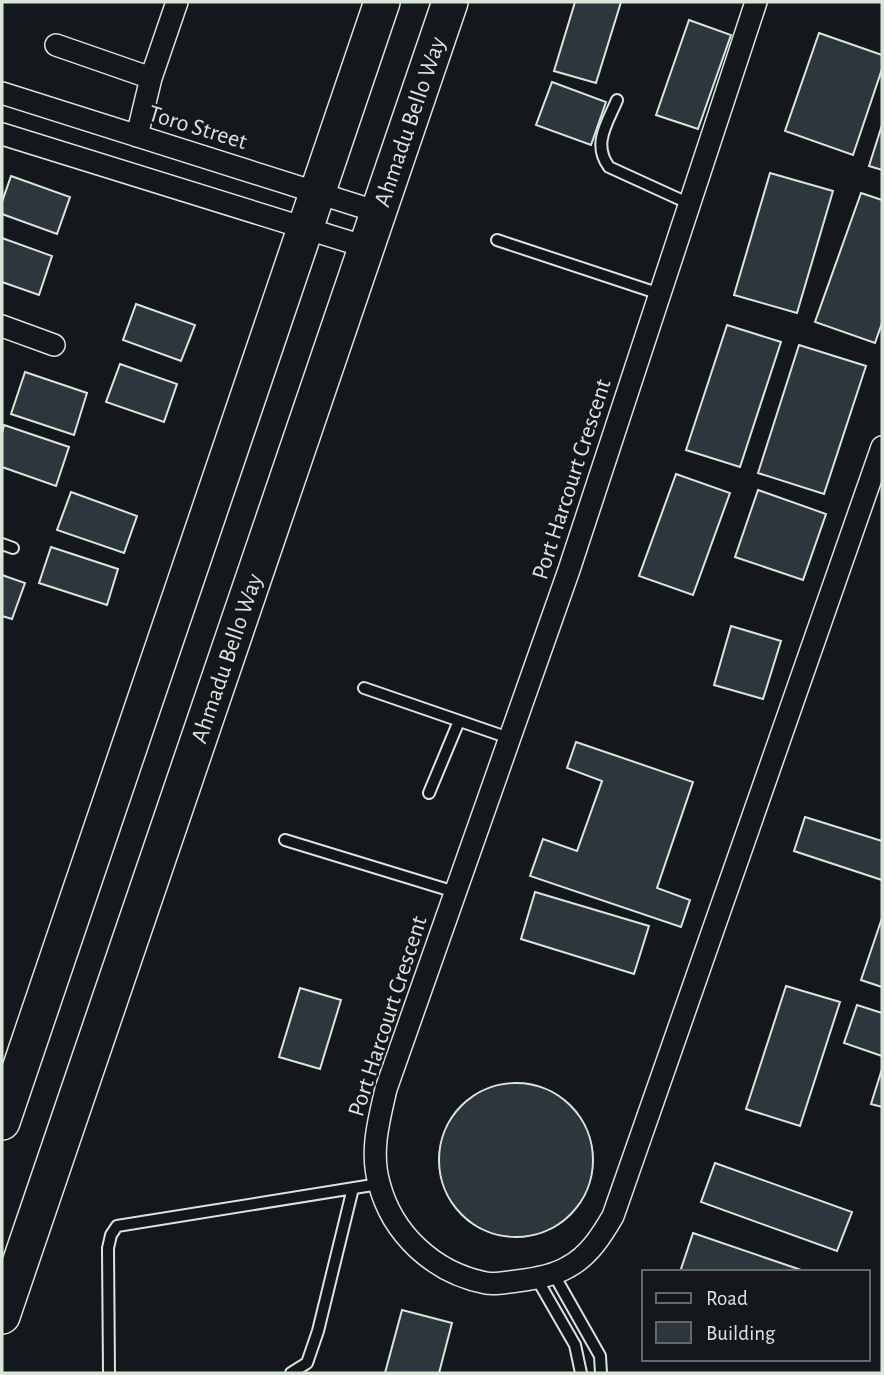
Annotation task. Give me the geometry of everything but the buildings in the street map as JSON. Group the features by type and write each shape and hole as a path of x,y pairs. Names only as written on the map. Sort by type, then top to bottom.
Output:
{"main road":[{"path":"2,1122 382,2"},
{"name":"Ahmadu Bello Way","path":"2,1316 450,2"}],"street":[{"path":"137,136 151,78 177,2"},
{"name":"Port Harcourt Crescent","path":"756,2 569,570 386,1089 374,1145 379,1184 396,1222 415,1249 443,1268 487,1283 545,1276 569,1267 599,1241 613,1216 882,447"},
{"path":"56,45 151,78"},
{"name":"Toro Street","path":"2,93 378,212"},
{"path":"2,134 366,247"},
{"path":"3,329 54,345"}],"lane":[{"path":"617,100 600,143 601,156 609,167 690,204"},
{"path":"497,240 660,294"},
{"path":"2,544 13,548"},
{"path":"365,688 509,738"},
{"path":"429,793 459,721"},
{"path":"285,839 455,892"},
{"path":"109,1373 108,1248 111,1235 117,1226 379,1184"},
{"path":"291,1373 307,1363 318,1331 353,1188"},
{"path":"545,1276 575,1345 581,1373"},
{"path":"545,1276 600,1356 601,1373"}]}
